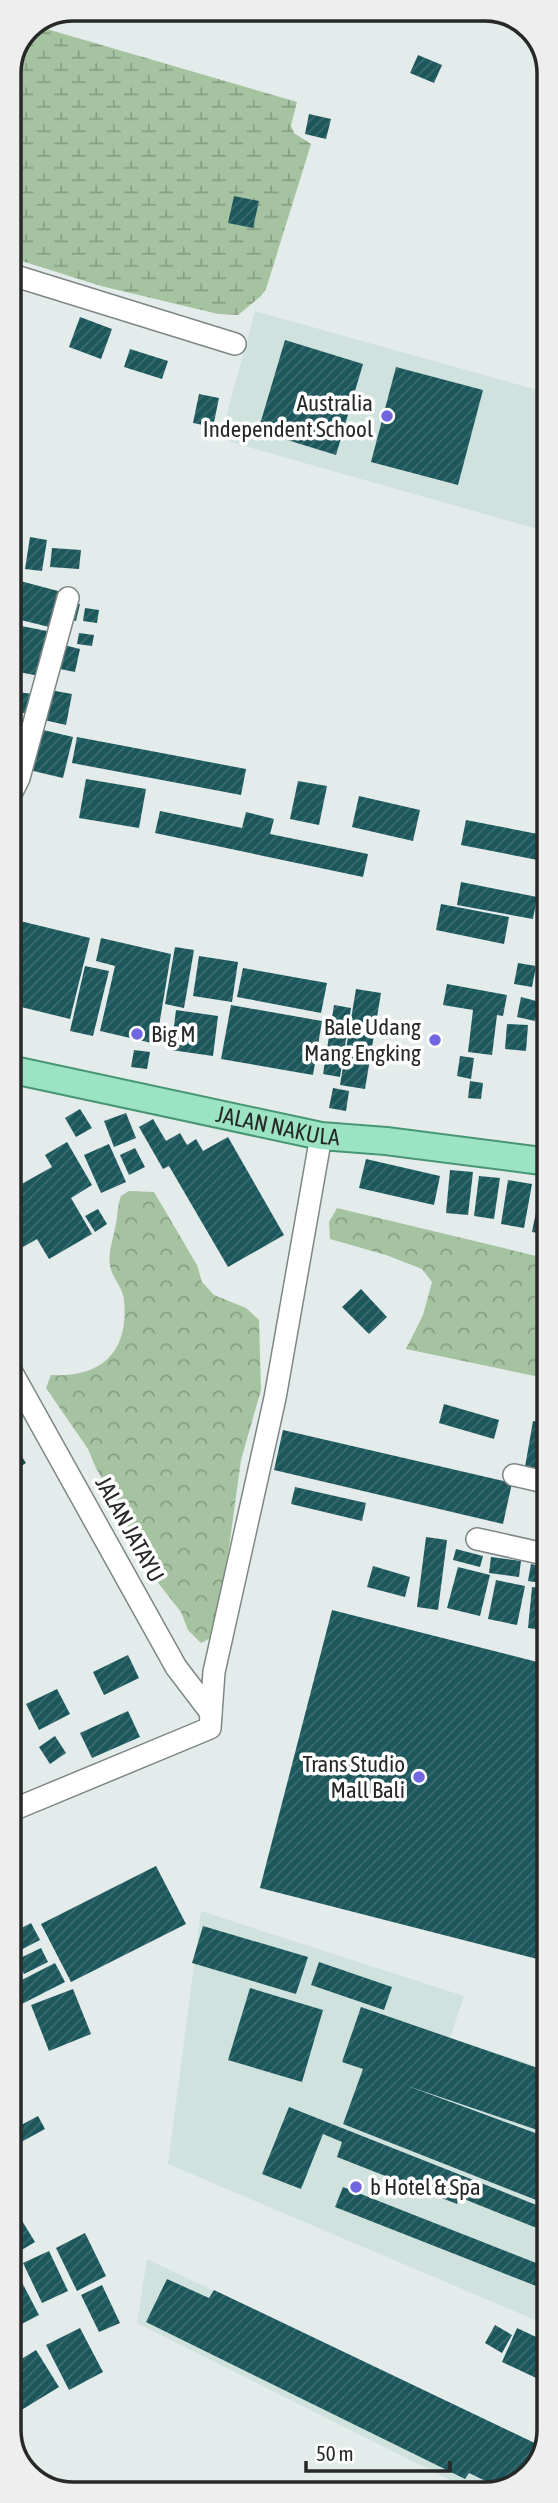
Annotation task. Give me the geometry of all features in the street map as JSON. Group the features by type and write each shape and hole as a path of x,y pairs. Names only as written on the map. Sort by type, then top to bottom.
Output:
{"main road":[{"name":"JALAN NAKULA","path":"21,1072 321,1136 386,1141 537,1160"}],"street":[{"path":"21,281 235,344"},
{"path":"21,771 68,598"},
{"path":"21,1806 210,1728 214,1672 275,1398 321,1136"},
{"name":"JALAN JATAYU","path":"21,1389 176,1667 211,1713"},
{"path":"514,1475 537,1480"},
{"path":"477,1539 537,1552"}],"shaded area":[{"name":"Australia Independent School","path":"255,311 537,390 537,529 220,439"},
{"path":"201,1911 464,1996 450,2038 537,2066 537,2321 168,2164"},
{"path":"147,2259 535,2443 534,2447 526,2462 505,2478 485,2482 454,2482 137,2323"}],"green space":[{"path":"46,29 297,102 291,125 294,133 311,144 266,289 261,296 238,315 218,314 101,286 21,261 21,73 25,53 36,36"},
{"path":"129,1191 154,1192 197,1265 202,1282 214,1295 246,1308 259,1320 261,1390 241,1460 217,1635 201,1643 188,1630 181,1612 148,1570 88,1449 46,1388 51,1375 85,1372 98,1366 117,1347 122,1334 124,1300 111,1269 110,1255 121,1196"},
{"path":"337,1208 537,1256 537,1376 406,1349 423,1315 432,1282 422,1269 386,1255 330,1239 329,1222"}],"building":[{"path":"418,55 442,65 434,83 410,73"},
{"path":"309,114 331,119 326,139 305,134"},
{"path":"234,196 259,201 253,228 228,223"},
{"path":"80,317 112,329 101,359 69,347"},
{"path":"285,340 363,364 336,455 258,431"},
{"path":"130,349 168,361 162,379 124,367"},
{"path":"396,367 483,390 458,485 371,462"},
{"path":"199,394 219,398 213,427 193,423"},
{"path":"30,537 47,540 42,571 25,569"},
{"path":"52,548 81,550 79,569 50,567"},
{"path":"21,581 58,591 49,627 21,620"},
{"path":"68,602 80,604 76,621 64,619"},
{"path":"85,608 99,610 97,623 83,621"},
{"path":"21,626 47,631 39,676 21,672"},
{"path":"79,633 94,635 92,646 77,644"},
{"path":"60,644 80,649 75,672 55,668"},
{"path":"50,690 72,694 66,725 44,720"},
{"path":"21,692 33,694 30,714 21,713"},
{"path":"21,719 29,721 21,747"},
{"path":"39,729 73,737 63,778 29,770"},
{"path":"77,737 246,769 241,795 72,763"},
{"path":"86,779 146,789 139,828 79,818"},
{"path":"298,781 327,786 319,825 290,819"},
{"path":"359,796 420,810 413,841 352,827"},
{"path":"160,811 242,828 246,812 274,819 270,834 368,854 363,877 155,833"},
{"path":"466,820 537,834 537,860 461,845"},
{"path":"461,882 537,897 533,919 457,905"},
{"path":"441,904 509,917 504,944 436,930"},
{"path":"21,921 90,938 70,1019 21,1007"},
{"path":"101,938 171,954 156,1044 100,1031 115,966 96,961"},
{"path":"175,947 194,950 184,1008 165,1004"},
{"path":"199,956 238,962 232,1002 193,996"},
{"path":"518,963 536,966 532,987 514,984"},
{"path":"85,966 109,971 93,1036 70,1031"},
{"path":"243,968 327,983 321,1013 237,997"},
{"path":"447,984 507,995 503,1016 497,1015 492,1055 468,1052 473,1010 443,1005"},
{"path":"356,989 381,993 365,1089 340,1085"},
{"path":"521,997 537,1001 535,1021 517,1017"},
{"path":"231,1005 322,1021 313,1075 221,1059"},
{"path":"334,1005 351,1008 340,1077 323,1074"},
{"path":"176,1010 218,1016 213,1056 171,1050"},
{"path":"507,1024 528,1025 526,1051 505,1049"},
{"path":"134,1050 150,1052 147,1069 131,1067"},
{"path":"460,1056 474,1058 471,1079 457,1076"},
{"path":"470,1081 483,1083 481,1099 468,1098"},
{"path":"333,1088 349,1091 346,1111 329,1108"},
{"path":"80,1109 92,1128 76,1137 65,1118"},
{"path":"126,1113 136,1138 114,1147 104,1121"},
{"path":"153,1119 166,1141 180,1133 187,1145 196,1139 203,1151 228,1137 284,1235 228,1267 169,1166 163,1169 139,1127"},
{"path":"67,1142 92,1185 71,1198 92,1234 49,1259 37,1239 21,1248 21,1184 52,1167 45,1155"},
{"path":"109,1144 126,1182 101,1193 84,1155"},
{"path":"135,1148 145,1167 129,1175 120,1155"},
{"path":"366,1159 440,1176 434,1205 359,1188"},
{"path":"450,1170 473,1172 468,1215 446,1213"},
{"path":"479,1176 500,1178 494,1219 474,1216"},
{"path":"508,1180 532,1184 524,1228 501,1224"},
{"path":"537,1207 537,1233 532,1232"},
{"path":"98,1209 107,1224 95,1232 85,1216"},
{"path":"361,1289 387,1317 369,1334 342,1307"},
{"path":"444,1404 499,1420 494,1439 439,1423"},
{"path":"533,1421 537,1422 537,1469 525,1467"},
{"path":"283,1430 512,1483 503,1524 274,1470"},
{"path":"295,1487 366,1503 362,1521 291,1504"},
{"path":"426,1537 447,1540 438,1610 417,1607"},
{"path":"456,1549 483,1556 480,1567 453,1560"},
{"path":"491,1557 521,1561 519,1577 489,1573"},
{"path":"531,1564 537,1565 537,1582 528,1581"},
{"path":"373,1566 410,1577 405,1597 367,1587"},
{"path":"458,1567 490,1575 480,1616 447,1608"},
{"path":"496,1580 525,1586 517,1625 488,1619"},
{"path":"532,1587 537,1588 537,1629 528,1628"},
{"name":"Trans Studio Mall Bali","path":"332,1610 537,1662 537,1959 260,1888"},
{"path":"128,1655 139,1678 104,1695 93,1672"},
{"path":"57,1689 70,1714 39,1730 26,1704"},
{"path":"128,1711 140,1737 92,1758 80,1733"},
{"path":"55,1736 66,1753 50,1764 39,1747"},
{"path":"156,1866 186,1924 71,1982 41,1924"},
{"path":"31,1923 40,1940 21,1950 21,1928"},
{"path":"203,1926 308,1957 296,1994 192,1963"},
{"path":"41,1948 48,1962 24,1974 21,1958"},
{"path":"319,1962 392,1987 384,2010 311,1985"},
{"path":"55,1963 65,1982 21,2004 21,1980"},
{"path":"250,1988 323,2010 302,2082 228,2060"},
{"path":"73,1989 91,2034 49,2051 31,2005"},
{"path":"361,2007 537,2068 537,2130 405,2085 537,2134 537,2200 343,2124 363,2069 342,2062"},
{"path":"289,2107 537,2205 537,2228 459,2197 457,2204 337,2157 342,2142 323,2134 301,2189 262,2174"},
{"path":"38,2116 45,2129 21,2142 21,2125"},
{"path":"343,2187 537,2263 537,2286 335,2207"},
{"path":"21,2219 35,2242 21,2250"},
{"path":"85,2233 106,2276 77,2291 56,2248"},
{"path":"49,2251 68,2291 42,2303 23,2263"},
{"path":"167,2279 209,2298 214,2290 535,2443 534,2447 526,2462 505,2478 487,2482 469,2473 465,2479 146,2322"},
{"path":"21,2281 39,2315 21,2324"},
{"path":"102,2285 120,2323 99,2332 81,2295"},
{"path":"495,2325 512,2335 502,2353 485,2343"},
{"path":"80,2328 103,2372 69,2390 46,2345"},
{"path":"517,2328 537,2337 537,2378 502,2362"},
{"path":"36,2350 59,2387 21,2410 21,2359"}],"place":[{"name":"Australia Independent School","path":"387,416"},
{"name":"Big M","path":"137,1034"},
{"name":"Bale Udang Mang Engking","path":"435,1040"},
{"name":"Trans Studio Mall Bali","path":"419,1777"},
{"name":"b Hotel & Spa","path":"356,2187"}]}
